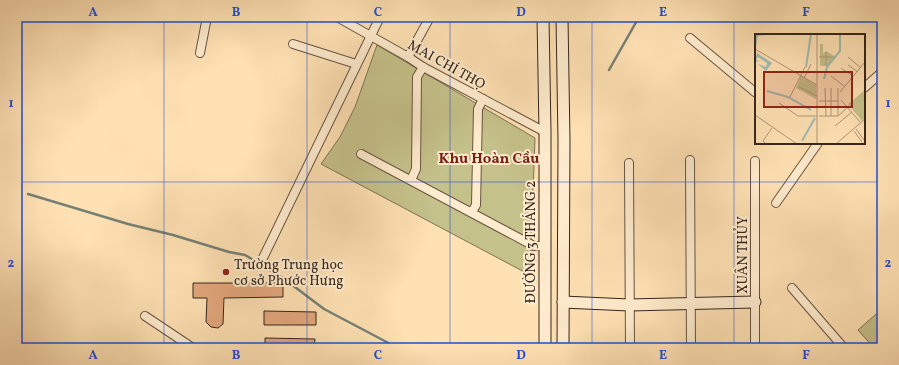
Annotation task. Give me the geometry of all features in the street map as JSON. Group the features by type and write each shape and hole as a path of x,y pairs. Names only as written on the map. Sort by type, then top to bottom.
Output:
{"main road":[{"name":"ĐƯỜNG 3 THÁNG 2","path":"543,17 546,246 545,348"},
{"path":"562,17 564,141 563,348"},
{"path":"563,302 629,304 755,302"}],"street":[{"path":"200,53 207,17"},
{"name":"MAI CHÍ THỌ","path":"337,17 423,67 545,132"},
{"path":"262,260 380,17"},
{"path":"408,57 430,17"},
{"path":"877,17 882,20"},
{"path":"690,38 755,92"},
{"path":"293,44 356,64"},
{"path":"411,180 416,169 417,77 423,67"},
{"path":"865,87 882,72"},
{"path":"472,212 476,205 478,109 483,99"},
{"path":"776,203 816,144"},
{"path":"361,154 534,246 546,246"},
{"path":"690,160 691,348"},
{"name":"XUÂN THỦY","path":"755,161 756,348"},
{"path":"629,163 630,348"},
{"path":"792,288 844,348"},
{"path":"145,316 193,348"}],"shaded area":[{"path":"377,45 535,138 530,275 321,164 340,137 355,107"},
{"path":"882,309 882,348 874,348 858,330"}],"building":[{"path":"193,283 283,283 283,297 224,298 223,324 218,328 211,327 206,322 207,298 193,298"},
{"path":"264,311 316,312 316,325 264,325"},
{"path":"265,338 315,339 314,348 265,348"}],"waterway":[{"path":"609,70 639,17"},
{"path":"28,194 128,224 245,255 283,278 324,309 398,348"}],"place":[{"name":"Trường Trung học cơ sở Phước Hưng","path":"226,272"}],"district":[{"name":"Khu Hoàn Cầu","path":"489,158"}]}
